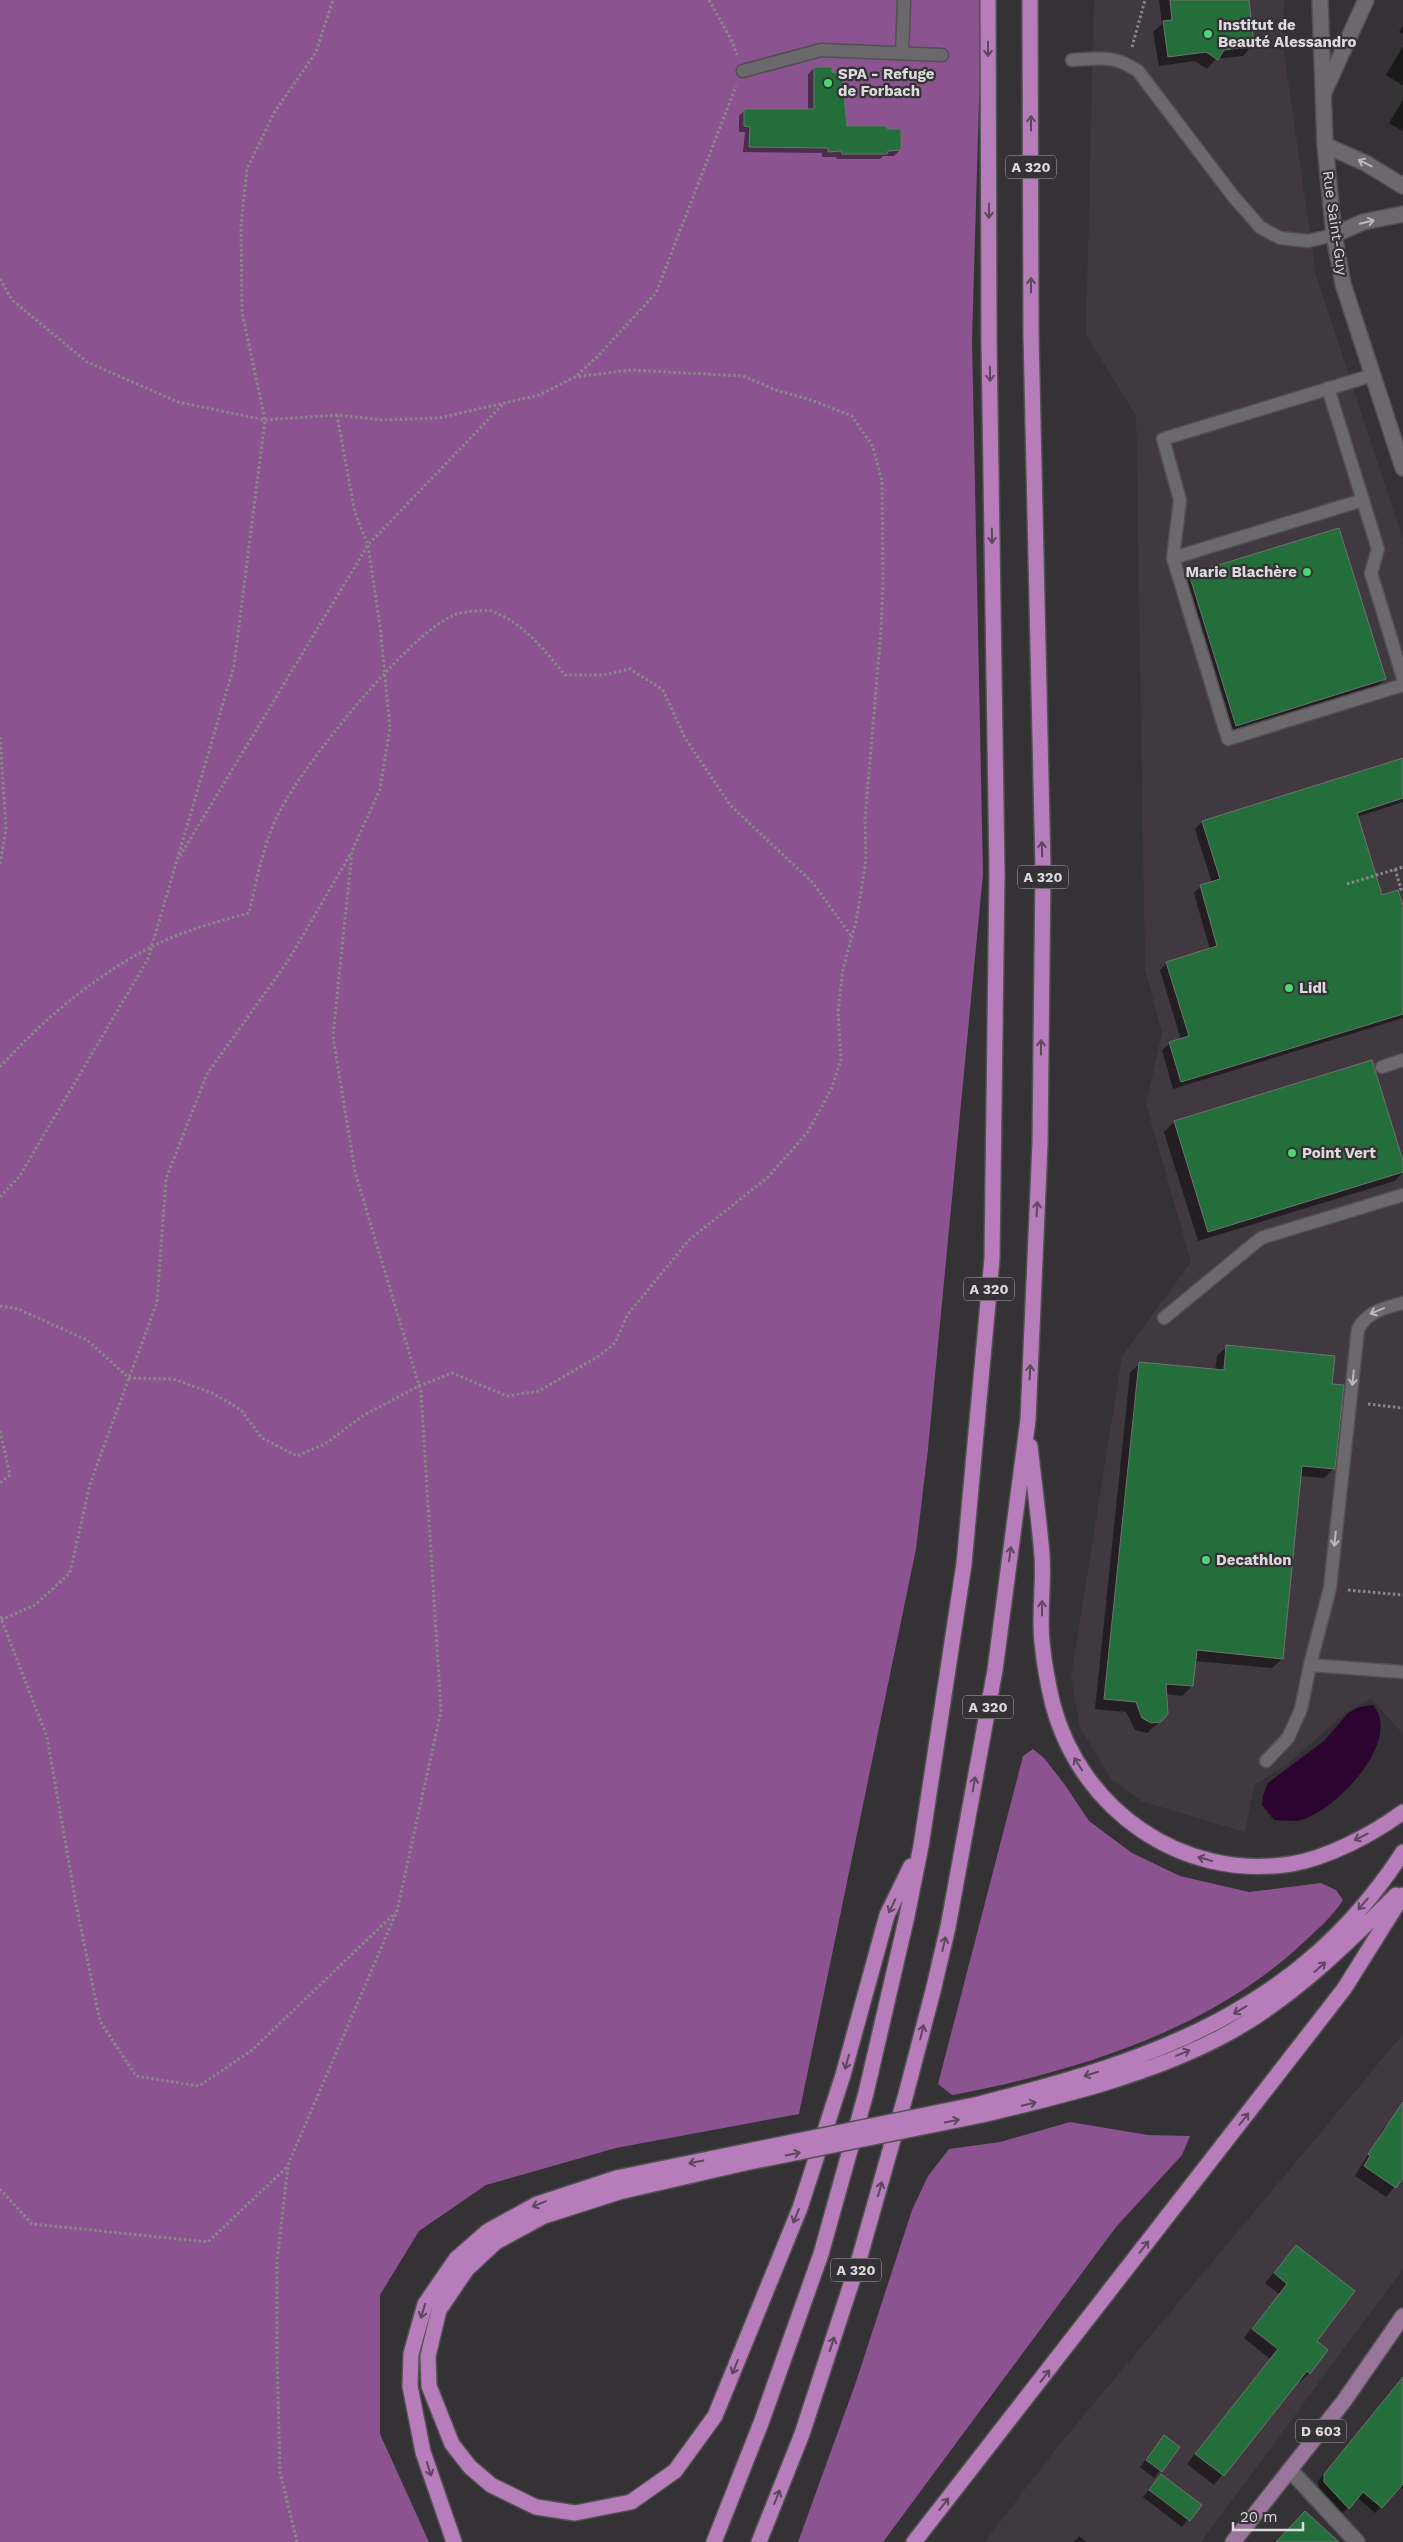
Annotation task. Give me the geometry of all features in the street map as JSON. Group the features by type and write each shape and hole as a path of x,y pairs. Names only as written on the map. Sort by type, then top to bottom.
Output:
{"highway":[{"name":"A 320","path":"714,2542 761,2423 821,2254 866,2093 907,1916 921,1846 964,1564 992,1259 997,873 989,330 988,0"},
{"name":"A 320","path":"758,2542 802,2434 858,2263 933,1991 948,1926 995,1670 1028,1420 1040,1144 1043,869 1031,334 1030,0"},
{"path":"1028,1420 1042,1557 1042,1641 1054,1706 1075,1762 1111,1807 1160,1843 1219,1863 1255,1866 1292,1864 1334,1850 1385,1825 1403,1812"},
{"path":"744,2158 619,2192 544,2216 496,2242 467,2269 439,2310 428,2356 428,2386 452,2444 470,2467 491,2485 536,2507 574,2513 631,2502 675,2471 715,2416 800,2208 843,2076 887,1915 921,1846"},
{"path":"981,2110 1152,2052 1217,2023 1260,1998 1303,1964 1345,1925 1387,1876 1403,1852"},
{"path":"454,2542 423,2452 410,2386 411,2354 425,2304 456,2259 488,2230 537,2204 616,2178 744,2158 981,2110 1109,2081 1157,2064 1223,2036 1268,2008 1312,1974 1356,1936 1403,1888"},
{"path":"914,2542 1344,1989 1403,1896"}],"main road":[{"name":"D 603","path":"1233,2542 1292,2471 1344,2402 1403,2316"}],"street":[{"name":"Rue Saint-Guy","path":"1320,0 1324,145 1334,235 1344,284 1403,468"},
{"path":"1322,96 1366,0"},
{"path":"1324,145 1367,164 1403,186"},
{"path":"1334,235 1363,222 1403,214"},
{"path":"1292,2471 1357,2542"}],"lane":[{"path":"902,54 904,0"},
{"path":"743,71 821,50 942,55"},
{"path":"1072,60 1105,58 1122,61 1138,72 1260,227 1280,238 1308,241 1334,235"},
{"path":"1373,375 1163,439 1180,500 1173,558 1228,739 1403,685"},
{"path":"1328,388 1378,549 1371,573 1403,678"},
{"path":"1173,558 1363,500"},
{"path":"1382,1066 1403,1060"},
{"path":"1164,1318 1261,1238 1403,1195"},
{"path":"1266,1761 1288,1738 1301,1709 1310,1665 1330,1588 1358,1329 1364,1318 1374,1311 1403,1302"},
{"path":"1310,1665 1403,1672"}],"path":[{"path":"0,1197 19,1177 148,959 234,666 265,420 242,312 241,225 247,169 274,113 316,52 333,0"},
{"path":"0,279 12,300 87,362 178,402 265,420 337,414 383,420 439,418 539,395 575,377 597,357 656,293 743,71 731,39 709,0"},
{"path":"1122,61 1135,45 1145,0"},
{"path":"0,1306 18,1309 87,1340 129,1378 173,1379 212,1392 241,1410 262,1438 297,1456 325,1444 364,1415 420,1386 452,1373 507,1396 539,1391 599,1356 615,1343 628,1314 688,1240 768,1177 807,1133 831,1090 841,1060 838,1012 843,969 852,937 866,860 865,820 881,630 882,481 873,446 852,416 811,400 776,390 743,376 631,370 575,377"},
{"path":"177,861 368,545 504,404"},
{"path":"337,414 355,513 368,545 385,675 390,728 380,789 352,851 288,961 207,1074 166,1179 157,1302 90,1484 70,1573 35,1606 1,1618 47,1737 77,1909 100,2021 136,2076 199,2086 251,2051 398,1911"},
{"path":"0,1067 29,1036 91,983 152,946 202,926 248,914 262,860 281,809 324,745 385,675 423,636 454,614 490,610 529,633 565,675 603,675 630,669 663,690 686,738 731,806 813,882 852,937"},
{"path":"0,737 6,828 0,865"},
{"path":"297,2542 280,2472 277,2357 277,2262 288,2165 398,1911 441,1711 420,1386 355,1172 334,1036 352,851"},
{"path":"1346,884 1403,867"},
{"path":"1395,869 1401,889 1398,890"},
{"path":"1350,1402 1403,1408"},
{"path":"0,1431 10,1475 0,1483"},
{"path":"1330,1588 1403,1595"},
{"path":"0,2189 32,2224 208,2242 288,2165"}],"shaded area":[{"path":"0,0 982,0 972,340 983,874 928,1449 916,1549 799,2114 616,2148 486,2185 419,2231 380,2295 380,2434 429,2542 0,2542"},
{"path":"1094,0 1284,0 1283,45 1316,275 1403,540 1403,1734 1371,1699 1346,1712 1288,1764 1254,1785 1245,1832 1141,1801 1112,1780 1080,1728 1071,1677 1122,1356 1191,1262 1146,1104 1162,1033 1145,969 1136,416 1086,334"},
{"path":"1373,1705 1380,1720 1379,1736 1373,1754 1362,1772 1332,1803 1316,1814 1301,1820 1274,1820 1262,1805 1263,1795 1268,1783 1325,1740 1348,1713 1359,1707"},
{"path":"1033,1749 1044,1758 1065,1785 1089,1821 1132,1853 1180,1876 1249,1892 1321,1883 1336,1890 1343,1900 1321,1927 1268,1972 1228,1999 1185,2023 1140,2043 1093,2060 1046,2074 952,2095 938,2084 1023,1756"},
{"path":"1403,2034 1403,2269 1201,2542 985,2542 1054,2451"},
{"path":"1070,2122 1148,2135 1190,2136 1182,2155 1116,2227 883,2542 798,2542 856,2382 912,2210 928,2176 949,2149 1000,2142"}],"building":[{"name":"Institut de Beauté Alessandro","path":"1170,0 1249,0 1254,46 1224,50 1218,60 1206,52 1168,57 1163,21 1172,20"},
{"path":"814,67 832,67 832,72 842,73 847,126 886,126 888,129 901,129 901,150 888,151 887,154 842,154 841,151 828,152 828,148 749,147 750,127 744,126 744,109 814,109"},
{"path":"1339,528 1386,679 1236,726 1189,574"},
{"path":"1403,758 1403,798 1357,813 1382,895 1398,890 1403,906 1403,1014 1181,1082 1169,1042 1189,1036 1166,962 1217,946 1200,885 1220,879 1202,821"},
{"name":"Point Vert","path":"1372,1060 1403,1161 1403,1172 1208,1232 1174,1121"},
{"name":"Decathlon","path":"1226,1345 1335,1356 1332,1384 1344,1385 1335,1469 1302,1466 1283,1659 1197,1650 1193,1686 1166,1684 1168,1714 1161,1722 1151,1723 1142,1718 1136,1702 1104,1699 1139,1362 1224,1370"},
{"path":"1403,2102 1403,2178 1396,2188 1364,2166 1370,2156 1368,2154"},
{"path":"1296,2245 1355,2291 1317,2341 1328,2350 1310,2374 1307,2371 1224,2476 1195,2454 1278,2349 1252,2329 1287,2284 1274,2273"},
{"path":"1403,2377 1403,2484 1382,2508 1363,2492 1349,2509 1324,2482 1324,2474"},
{"path":"1164,2435 1180,2447 1162,2472 1146,2460"},
{"path":"1161,2474 1202,2505 1190,2521 1149,2490"},
{"path":"1305,2511 1339,2542 1276,2542"}],"place":[{"name":"Institut de Beauté Alessandro","path":"1208,34"},
{"name":"SPA - Refuge de Forbach","path":"828,83"},
{"name":"Marie Blachère","path":"1307,572"},
{"name":"Lidl","path":"1289,988"},
{"name":"Point Vert","path":"1292,1153"},
{"name":"Decathlon","path":"1206,1560"}]}
